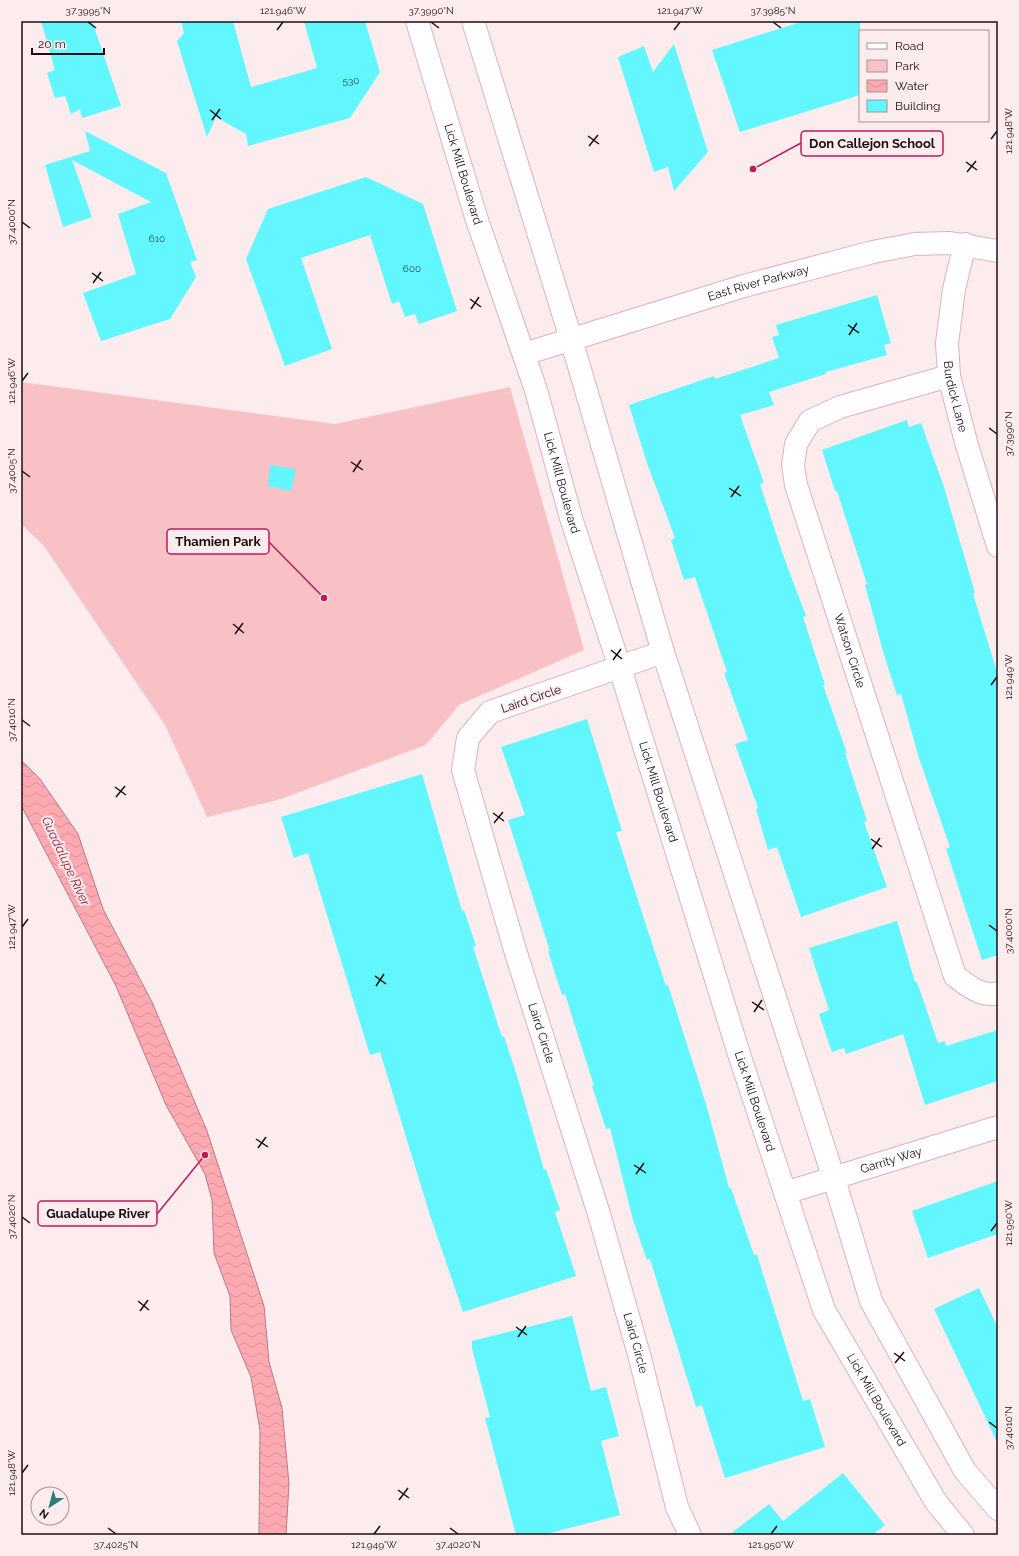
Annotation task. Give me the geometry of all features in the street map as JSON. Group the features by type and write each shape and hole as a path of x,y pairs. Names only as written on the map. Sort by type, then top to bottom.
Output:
{"main road":[{"name":"Lick Mill Boulevard","path":"416,21 476,217 536,390 571,518 620,668 737,1047 824,1310 936,1502 963,1535"},
{"path":"473,21 571,339 663,652 834,1178 871,1300 966,1471 998,1509"},
{"name":"East River Parkway","path":"524,354 744,286 873,252 915,244 965,244 998,251"},
{"name":"Burdick Lane","path":"965,244 954,290 947,343 949,376 966,442 998,546"},
{"name":"Watson Circle","path":"949,376 840,407 810,421 796,444 792,465 796,485 955,976 972,989 993,994 998,993"},
{"name":"Laird Circle","path":"663,652 490,712 468,738 463,770 515,950 599,1214 640,1358 676,1507 690,1535"},
{"name":"Garrity Way","path":"785,1193 998,1127"}],"green space":[{"path":"21,382 335,424 510,387 584,650 459,705 426,745 278,800 207,817 165,725 44,546 21,524"}],"water":[{"path":"21,760 40,779 78,834 103,909 152,1002 207,1131 264,1306 269,1362 282,1408 289,1484 286,1535 259,1535 260,1430 251,1377 231,1330 230,1296 214,1253 212,1200 205,1174 166,1105 116,986 21,805"}],"building":[{"path":"41,21 92,21 121,106 82,118 80,109 71,114 65,96 55,98 47,73 55,70"},
{"path":"181,21 233,21 251,87 317,68 304,21 365,21 380,72 350,118 248,146 246,134 216,117 207,137 177,41 184,33"},
{"path":"804,21 860,21 859,95 740,132 712,50"},
{"path":"674,44 708,152 674,191 668,167 654,172 618,57 644,46 653,72"},
{"path":"85,131 166,173 197,260 190,262 196,277 170,319 101,341 83,293 136,274 118,214 151,202 72,160 92,217 63,227 45,165 90,151"},
{"path":"366,177 423,204 457,311 419,324 415,314 405,317 399,301 392,304 370,235 301,258 332,349 285,366 246,259 268,209"},
{"path":"877,295 891,343 884,345 887,355 826,372 826,374 769,392 774,405 740,415 764,483 760,484 782,552 806,616 803,617 825,685 823,685 847,753 845,753 867,821 864,822 887,887 801,917 777,847 768,850 756,809 758,808 735,744 748,740 724,673 727,672 695,577 684,580 671,540 675,538 647,463 629,405 714,376 715,379 779,358 772,337 779,335 776,325"},
{"path":"907,420 909,427 921,423 944,487 975,593 973,594 998,675 998,955 982,960 946,849 950,847 919,758 901,694 897,695 884,655 865,585 867,584 822,450"},
{"path":"270,465 296,469 291,491 268,486"},
{"path":"587,719 622,831 616,832 666,986 668,985 706,1104 729,1188 731,1188 754,1255 757,1255 803,1401 810,1399 825,1447 725,1478 702,1405 696,1407 650,1259 647,1260 633,1220 610,1128 606,1129 565,994 562,995 548,951 550,951 508,820 525,815 501,747"},
{"path":"422,774 462,911 464,910 476,946 473,947 502,1037 504,1036 518,1079 544,1170 546,1169 560,1210 555,1212 576,1276 463,1312 430,1215 380,1052 370,1055 308,853 294,858 281,817"},
{"path":"897,921 915,982 917,982 938,1043 945,1041 946,1046 998,1030 998,1081 925,1105 903,1034 846,1054 844,1048 832,1052 819,1014 829,1010 809,948"},
{"path":"998,1181 998,1234 928,1258 912,1211"},
{"path":"979,1288 998,1328 998,1444 934,1309"},
{"path":"572,1316 591,1391 606,1387 619,1436 601,1441 620,1515 542,1535 516,1535 485,1418 490,1417 472,1349 472,1341"},
{"path":"843,1473 885,1525 873,1535 729,1535 769,1504 783,1521"}],"place":[{"name":"Don Callejon School","path":"753,169"},
{"name":"Thamien Park","path":"324,598"},
{"name":"Guadalupe River","path":"205,1155"}]}
